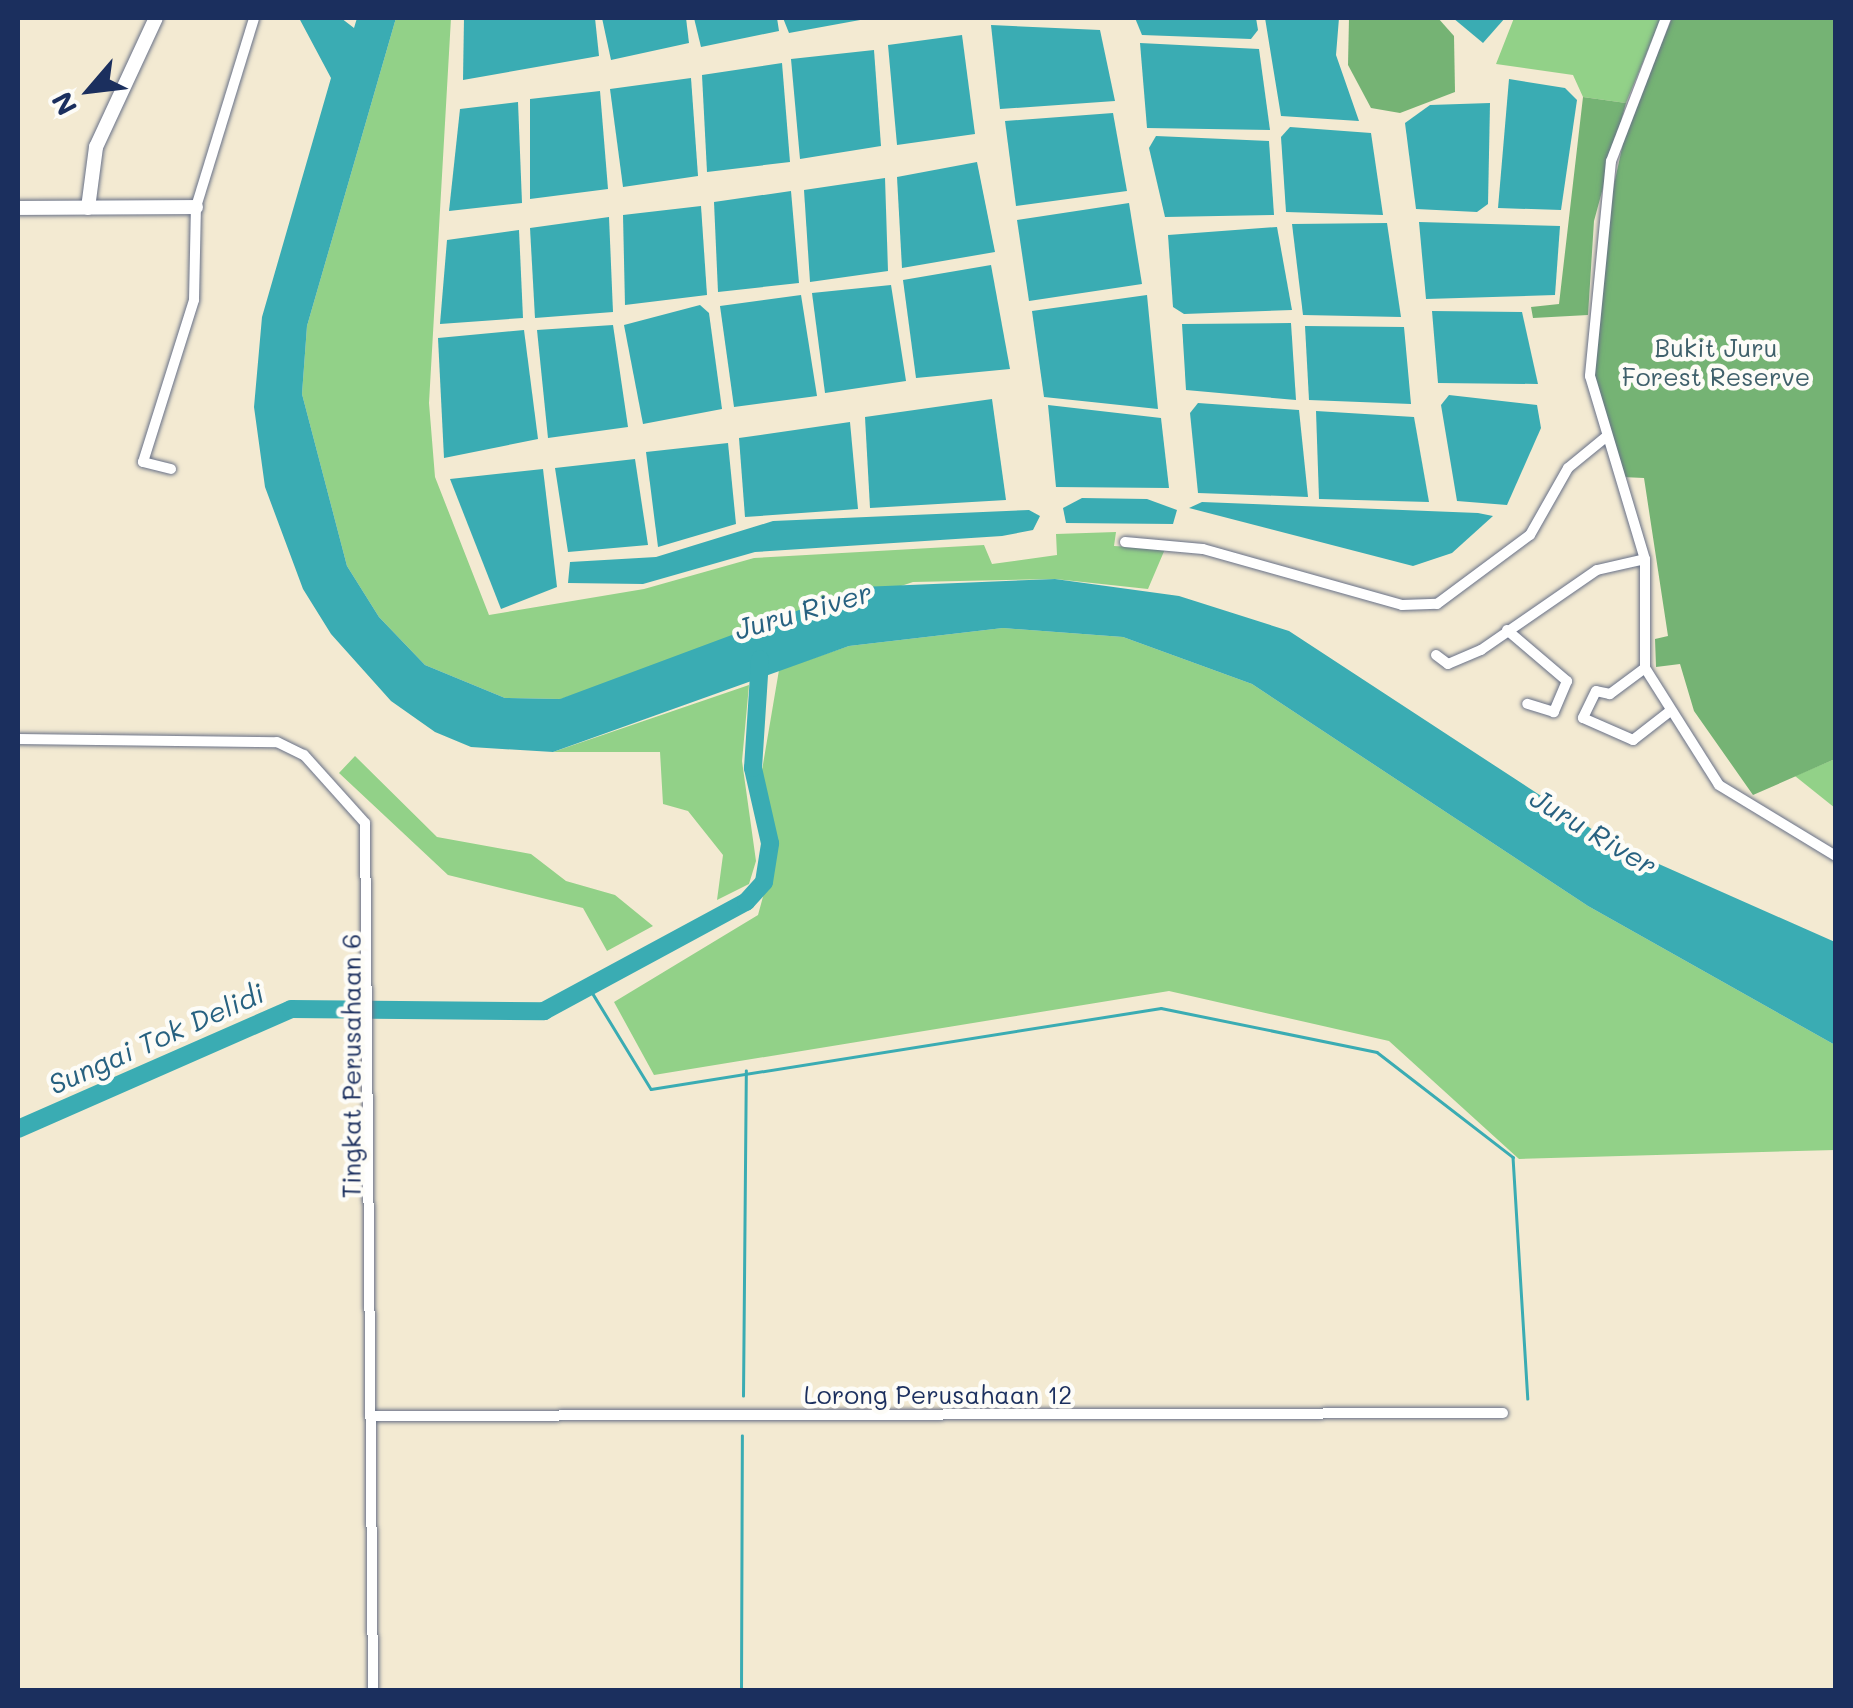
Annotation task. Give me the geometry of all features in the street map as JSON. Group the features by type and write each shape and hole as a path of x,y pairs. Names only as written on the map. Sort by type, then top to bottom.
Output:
{"street":[{"path":"88,208 96,148 156,18"},
{"path":"171,468 143,462 194,300 196,207 254,18"},
{"path":"1666,18 1617,136 1600,221 1590,376 1645,559 1645,668 1669,712 1742,806 1836,856"},
{"path":"18,208 196,207"},
{"path":"1125,542 1203,549 1402,606 1437,604 1523,542 1568,468 1607,436"},
{"path":"1436,655 1448,664 1508,630 1597,570 1645,559"},
{"path":"1508,630 1567,680 1554,712 1527,704"},
{"path":"1645,668 1610,694 1596,691 1583,718 1627,740 1669,712"},
{"name":"Tingkat Perusahaan 6","path":"18,740 295,749 368,830 373,1690"},
{"name":"Lorong Perusahaan 12","path":"372,1416 1503,1413"}],"green space":[{"path":"396,18 451,18 429,403 435,477 489,615 644,589 754,558 984,545 992,564 1057,555 1056,534 1116,532 1114,546 1165,549 1148,589 1055,579 913,582 561,699 505,698 425,665 379,617 347,566 302,394 307,326"},
{"path":"1349,18 1438,18 1454,36 1455,92 1400,113 1371,108 1348,65"},
{"path":"1514,18 1661,18 1626,103 1583,97 1573,75 1496,64"},
{"name":"Bukit Juru Forest Reserve","path":"1672,18 1835,18 1835,759 1753,795 1694,711 1680,664 1656,667 1655,639 1668,636 1644,478 1622,477 1594,373 1607,216 1626,130"},
{"path":"1583,97 1626,103 1594,221 1588,315 1533,318 1531,307 1559,304"},
{"path":"1003,628 1123,637 1252,684 1588,906 1835,1045 1835,1150 1519,1159 1389,1041 1169,991 654,1075 614,1002 758,915 778,842 760,782 779,670 849,646"},
{"path":"749,685 742,761 756,861 749,884 717,900 723,855 688,811 663,804 660,752 553,752"},
{"path":"355,756 437,837 531,854 566,881 615,895 653,926 607,951 583,908 448,875 339,773"},
{"path":"1835,759 1835,808 1795,776"}],"water":[{"name":"Juru River","path":"299,18 341,18 354,28 357,18 396,18 307,326 302,394 347,566 379,617 425,665 505,698 560,699 861,587 1055,579 1179,596 1289,631 1616,845 1835,942 1835,1045 1588,906 1252,684 1123,637 1003,628 849,646 553,752 471,747 435,732 391,701 331,634 303,589 265,487 254,407 262,317 331,78"},
{"path":"464,18 595,18 599,56 463,80"},
{"path":"602,18 686,18 689,43 611,60"},
{"path":"694,18 777,18 779,31 701,47"},
{"path":"783,18 871,18 789,33"},
{"path":"1135,18 1256,18 1258,30 1251,39 1142,35"},
{"path":"1265,18 1339,18 1336,55 1359,121 1281,116"},
{"path":"1453,18 1505,18 1483,43"},
{"path":"991,25 1100,30 1115,101 1000,109"},
{"path":"962,35 975,134 897,145 888,45"},
{"path":"1140,43 1259,49 1270,130 1147,128"},
{"path":"874,50 881,146 800,159 791,59"},
{"path":"782,63 790,162 707,172 702,75"},
{"path":"691,78 698,176 623,187 610,89"},
{"path":"1509,79 1565,88 1577,100 1561,210 1498,208"},
{"path":"600,91 608,189 530,199 530,99"},
{"path":"518,102 522,203 449,211 460,109"},
{"path":"1490,103 1488,204 1477,212 1416,209 1405,123 1430,105"},
{"path":"1113,113 1127,191 1016,206 1005,121"},
{"path":"1290,127 1371,133 1383,215 1286,212 1281,137"},
{"path":"1156,136 1269,141 1274,215 1165,217 1149,148"},
{"path":"977,162 995,252 902,268 897,177"},
{"path":"885,178 888,271 810,282 804,190"},
{"path":"791,191 799,283 718,292 714,202"},
{"path":"1129,203 1142,284 1029,301 1017,220"},
{"path":"701,206 707,295 625,305 623,215"},
{"path":"609,217 613,312 535,318 530,228"},
{"path":"1419,222 1560,226 1555,295 1426,299"},
{"path":"1387,223 1401,317 1303,315 1292,224"},
{"path":"1277,227 1292,310 1184,314 1173,307 1168,235"},
{"path":"519,230 523,318 440,324 447,240"},
{"path":"991,265 1010,369 916,378 903,280"},
{"path":"891,285 906,381 825,393 812,293"},
{"path":"801,295 817,396 734,407 720,306"},
{"path":"1147,295 1158,409 1044,397 1032,311"},
{"path":"700,305 709,313 722,409 643,424 624,325"},
{"path":"1432,311 1522,312 1538,384 1438,383"},
{"path":"1291,323 1296,400 1186,390 1182,324"},
{"path":"613,325 628,427 548,438 537,330"},
{"path":"1305,326 1404,327 1411,404 1309,400"},
{"path":"524,330 538,439 444,458 438,338"},
{"path":"1449,395 1537,405 1541,428 1507,505 1457,501 1441,405"},
{"path":"992,399 1006,500 870,508 865,417"},
{"path":"1198,403 1299,410 1308,497 1198,493 1190,413"},
{"path":"1048,405 1161,418 1169,488 1056,487"},
{"path":"1316,411 1414,417 1429,502 1319,499"},
{"path":"850,422 858,509 745,517 739,438"},
{"path":"728,443 736,524 658,547 646,452"},
{"path":"635,459 648,545 568,552 555,468"},
{"path":"543,469 557,587 501,609 450,479"},
{"path":"1082,498 1147,499 1177,510 1173,524 1066,523 1063,508"},
{"path":"1202,502 1493,516 1452,553 1413,566 1189,508"},
{"path":"1029,510 1040,516 1033,530 1002,536 755,552 643,584 568,583 570,562 656,557 773,521"}],"waterway":[{"name":"Sungai Tok Delidi","path":"18,1129 291,1009 544,1011 746,902 764,882 770,843 753,768 760,659"},
{"path":"590,989 651,1089 1161,1008 1377,1052 1513,1157 1528,1399"},
{"path":"743,1396 746,1071"},
{"path":"741,1690 742,1436"}]}
